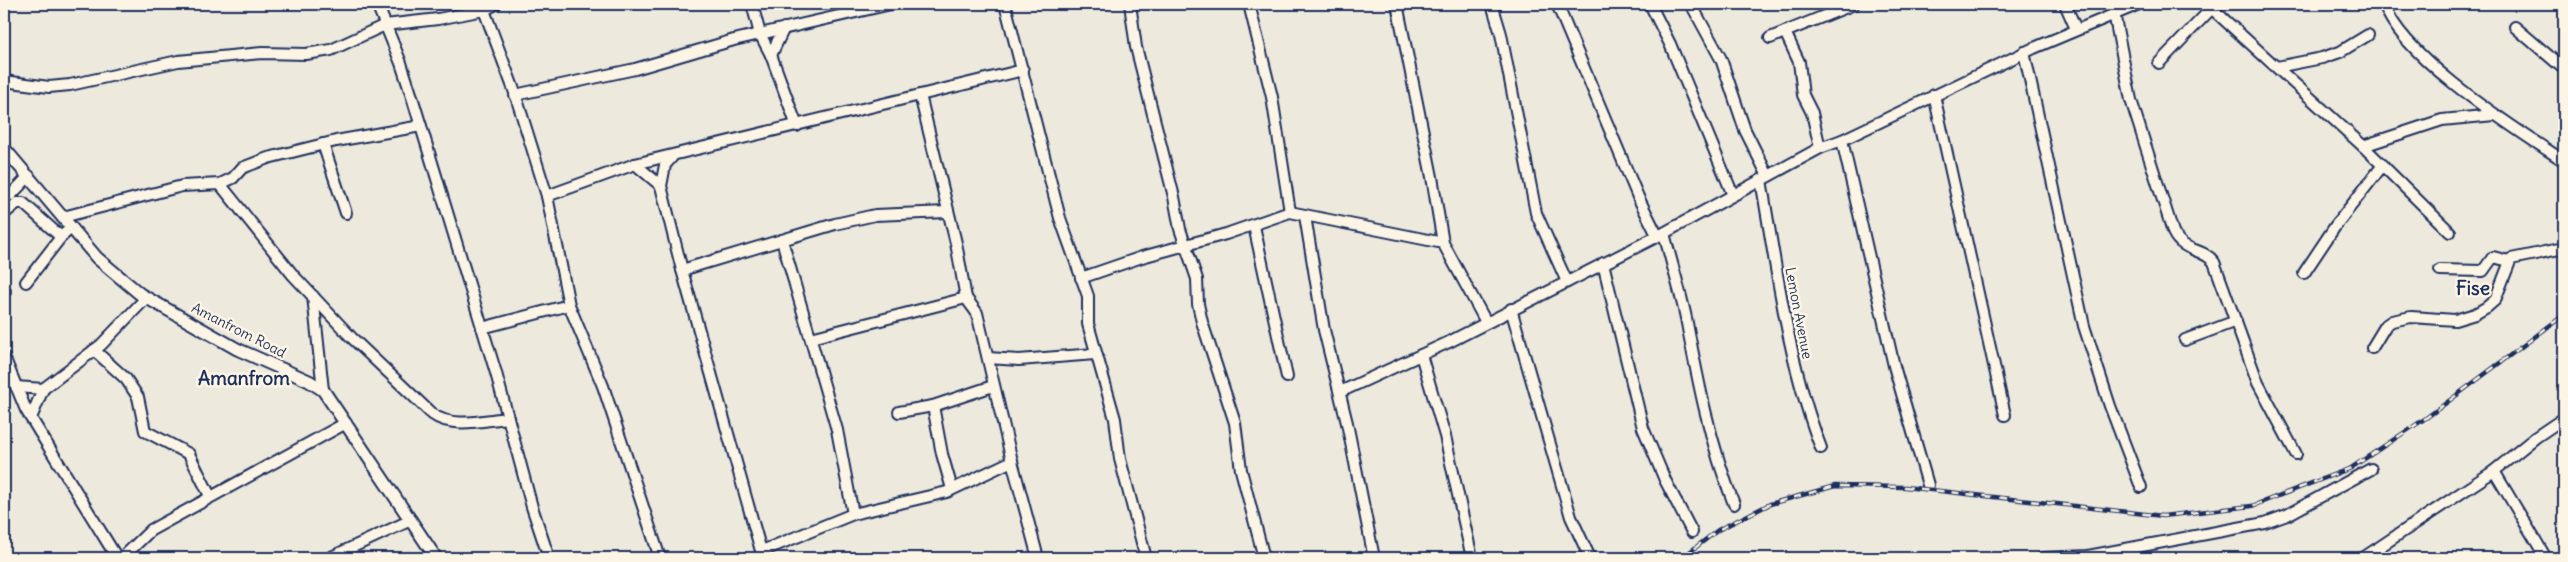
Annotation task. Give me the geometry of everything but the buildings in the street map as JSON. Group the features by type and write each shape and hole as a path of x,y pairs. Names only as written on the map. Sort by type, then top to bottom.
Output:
{"street":[{"path":"377,4 401,63 421,126 482,328 532,507 549,558"},
{"path":"4,81 49,87 70,85 178,61 262,52 292,54 323,52 342,47 385,25 438,19 484,10 496,4"},
{"path":"752,4 760,34 771,54 797,126"},
{"path":"515,95 635,69 760,34 891,4"},
{"path":"1006,4 1057,209 1088,296 1088,324 1115,419 1120,459 1146,558"},
{"path":"1130,4 1136,47 1185,246 1197,279 1198,304 1202,322 1216,360 1235,423 1241,470 1264,558"},
{"path":"1249,4 1272,97 1290,212"},
{"path":"1397,4 1432,176 1443,243 1486,322"},
{"path":"1492,4 1501,34 1536,213 1567,282"},
{"path":"1557,4 1638,197 1660,234 1686,317 1692,357 1717,462 1734,504"},
{"path":"1650,4 1670,44 1733,195"},
{"name":"Lemon Avenue","path":"1691,4 1721,59 1745,130 1765,178 1787,330 1802,395 1821,448"},
{"path":"1770,38 1854,4"},
{"path":"2065,4 2076,29"},
{"path":"1340,392 1421,355 1603,264 1820,148 1842,140 2024,52 2139,4"},
{"path":"2384,4 2402,36 2416,50 2494,115 2564,161"},
{"path":"2159,63 2210,6 2363,146 2450,232"},
{"path":"484,10 515,95 547,196 569,305 603,386 660,558"},
{"path":"2114,14 2131,100 2176,240 2184,247 2212,260 2258,383 2296,454"},
{"path":"771,54 784,28"},
{"path":"2515,28 2564,69"},
{"path":"1785,32 1799,62 1803,95 1812,113 1820,148"},
{"path":"2277,67 2331,55 2368,36"},
{"path":"2024,52 2084,326 2110,406 2141,487"},
{"path":"547,196 635,164 672,157 1023,70"},
{"path":"920,95 966,298 977,313 993,386 1038,558"},
{"path":"1934,95 2005,415"},
{"path":"2363,146 2442,120 2494,115"},
{"path":"63,217 182,186 220,184 233,178 242,168 323,144 421,126"},
{"path":"1842,140 1894,366 1928,485"},
{"path":"323,144 346,213"},
{"name":"Amanfrom Road","path":"4,148 71,228 115,274 146,298 237,350 310,382 323,390 436,558"},
{"path":"672,157 665,165 661,186 682,270 763,555 853,514 952,489 1012,461"},
{"path":"635,164 661,186"},
{"path":"2304,273 2336,225 2383,165"},
{"path":"4,193 10,195 29,176"},
{"path":"220,184 281,260 313,296 351,336 437,418 455,422 508,418"},
{"path":"4,214 17,203 23,203 61,237"},
{"path":"682,270 875,215 948,212"},
{"path":"1081,278 1142,257 1254,226 1290,212 1443,243"},
{"path":"1305,216 1318,303 1340,392 1374,558"},
{"path":"1254,226 1287,377"},
{"path":"26,282 61,237 71,228"},
{"path":"782,240 837,430 853,514"},
{"path":"2372,348 2386,326 2392,321 2411,317 2455,320 2475,314 2487,307 2498,294 2509,261 2514,257 2543,254 2564,248"},
{"path":"2440,270 2483,271 2493,257 2509,261"},
{"path":"1603,264 1643,428 1665,480 1692,532"},
{"path":"313,296 323,390"},
{"path":"31,418 43,389 94,350 146,298"},
{"path":"811,338 966,298"},
{"path":"482,328 569,305"},
{"path":"1511,309 1570,517 1590,558"},
{"path":"2185,340 2236,321"},
{"path":"94,350 126,380 138,397 145,431 189,454 210,496"},
{"path":"988,358 1019,360 1095,354"},
{"path":"1421,355 1445,436 1472,558"},
{"path":"4,357 31,418 117,558"},
{"path":"899,412 933,406 993,386"},
{"path":"16,387 43,389"},
{"path":"933,406 942,454 952,489"},
{"path":"2363,558 2494,471 2536,437 2564,418"},
{"path":"122,558 151,530 346,423"},
{"path":"2042,558 2088,556 2265,523 2287,515 2371,469"},
{"path":"2494,471 2546,558"},
{"path":"329,558 410,520"}],"railway":[{"path":"1682,558 1718,530 1770,504 1835,486 1905,487 2163,516 2252,506 2351,468 2426,418 2564,315"}],"district":[{"name":"Fise","path":"2473,288"},
{"name":"Amanfrom","path":"244,378"}]}
